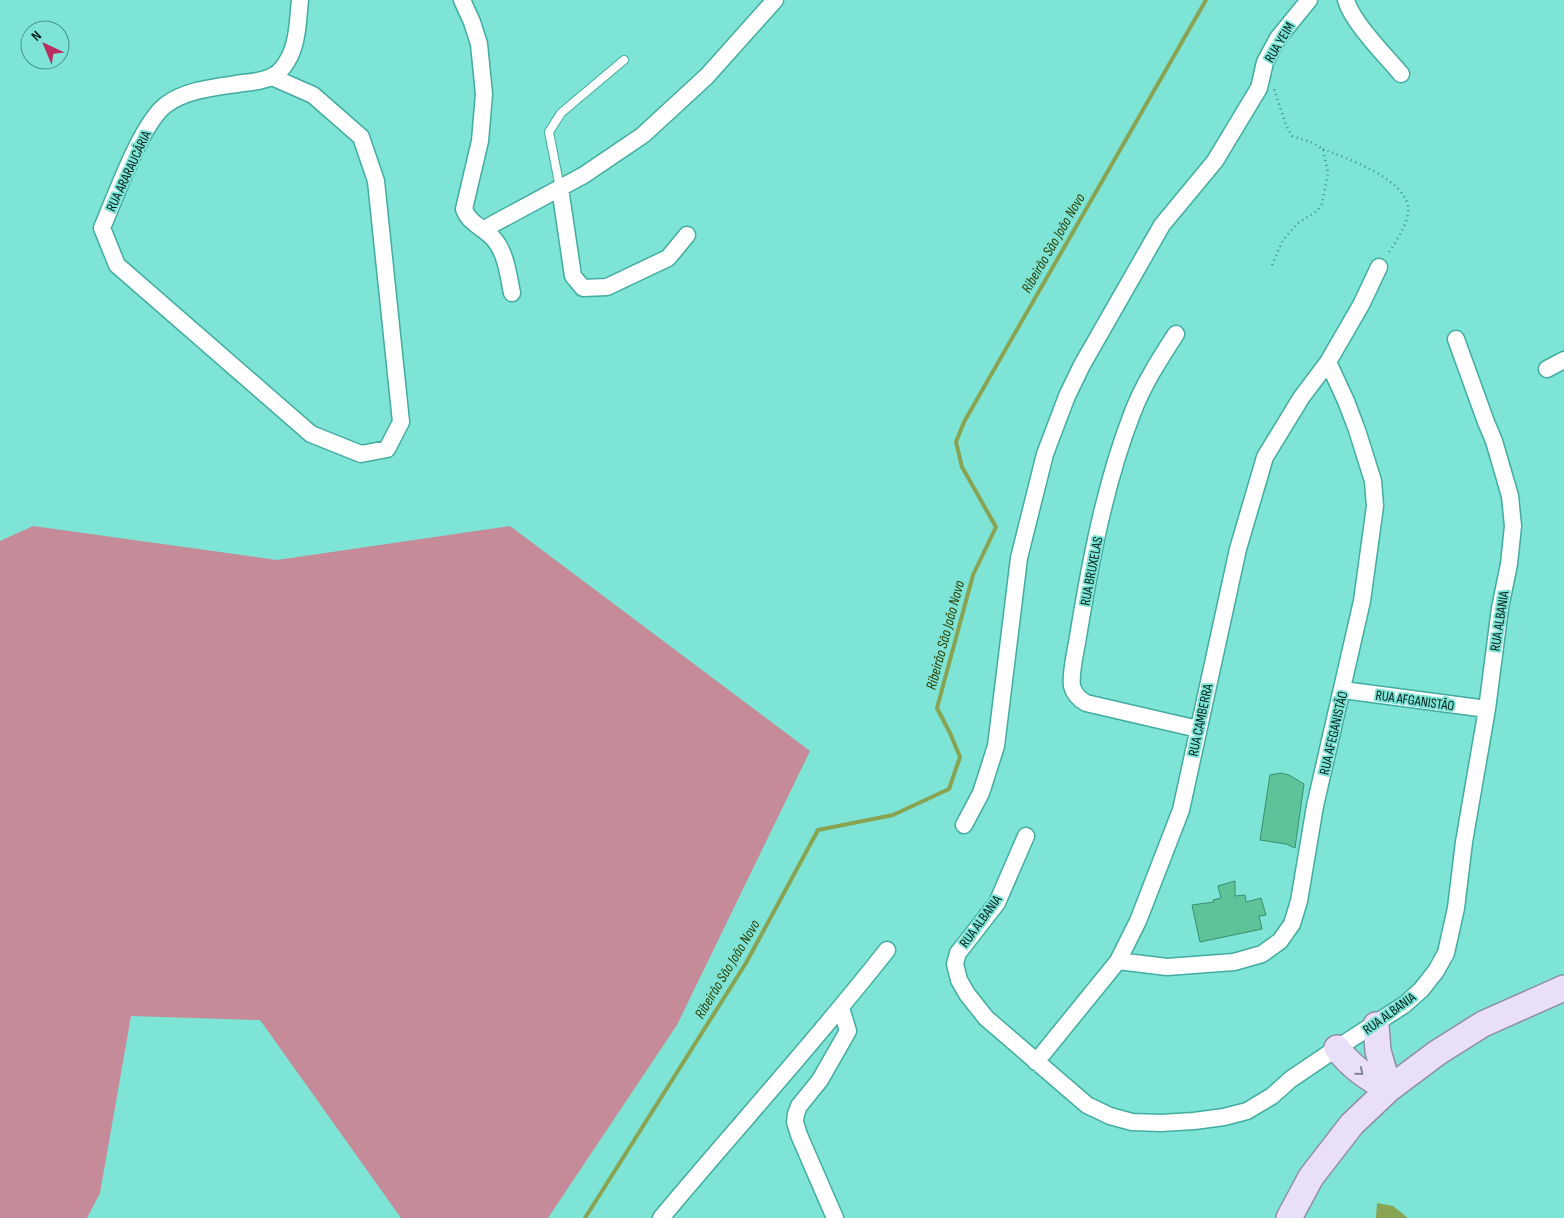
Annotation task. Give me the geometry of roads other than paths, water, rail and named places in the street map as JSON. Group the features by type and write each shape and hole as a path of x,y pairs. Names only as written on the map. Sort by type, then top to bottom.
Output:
{"main road":[{"path":"1289,1218 1311,1176 1352,1124 1389,1090 1437,1053 1483,1024 1564,988"},
{"path":"1376,1025 1378,1052 1389,1090"},
{"path":"1337,1048 1344,1058 1362,1073 1389,1090"}],"street":[{"path":"272,77 282,69 290,55 295,40 300,0"},
{"path":"462,0 479,44 484,94 480,141 464,210 467,217 484,229 498,244 503,256 512,293"},
{"path":"484,229 584,175 643,134 707,76 775,0"},
{"name":"RUA YEIM","path":"964,825 981,793 996,746 1019,558 1045,454 1067,396 1082,365 1162,225 1215,161 1266,89 1265,62 1278,38 1309,0"},
{"path":"1346,0 1363,30 1401,74"},
{"name":"RUA ARARAUCÁRIA","path":"272,77 314,95 361,137 376,181 401,422 387,448 361,454 311,434 117,265 102,228 140,141 153,118 166,104 179,97 201,90 272,77"},
{"path":"560,188 573,276 583,288 607,288 668,258 687,235"},
{"name":"RUA CAMBERRA","path":"1036,1062 1118,961 1138,920 1181,810 1238,549 1265,457 1301,398 1328,362 1361,305 1379,267"},
{"name":"RUA BRUXELAS","path":"1176,334 1144,385 1131,417 1113,472 1101,520 1080,628 1072,686 1077,697 1086,703 1198,729"},
{"name":"RUA ALBANIA","path":"1026,836 997,903 958,952 955,964 959,980 986,1018 1087,1105 1110,1116 1132,1122 1161,1123 1224,1117 1247,1111 1272,1096 1292,1079 1337,1048 1404,1006 1420,990 1436,971 1446,953 1456,908 1465,833 1487,709 1513,526 1510,496 1494,441 1456,339"},
{"path":"1547,369 1564,360"},
{"name":"RUA AFEGANISTÃO","path":"1118,961 1167,967 1234,962 1262,954 1280,941 1292,924 1299,901 1315,806 1362,602 1375,506 1373,481 1357,430 1328,362"},
{"name":"RUA AFGANISTÃO","path":"1343,690 1487,709"},
{"path":"661,1218 731,1134 841,1008 887,950"},
{"path":"835,1218 799,1135 796,1114 799,1106 820,1080 848,1031 841,1008"}],"lane":[{"path":"560,188 549,132 561,113 624,60"}],"waterway":[{"name":"Ribeirão São João Novo","path":"585,1218 746,963 818,830 893,815 949,789 960,757 937,708 973,575 996,527 962,467 956,442 964,422 1206,0"}]}
